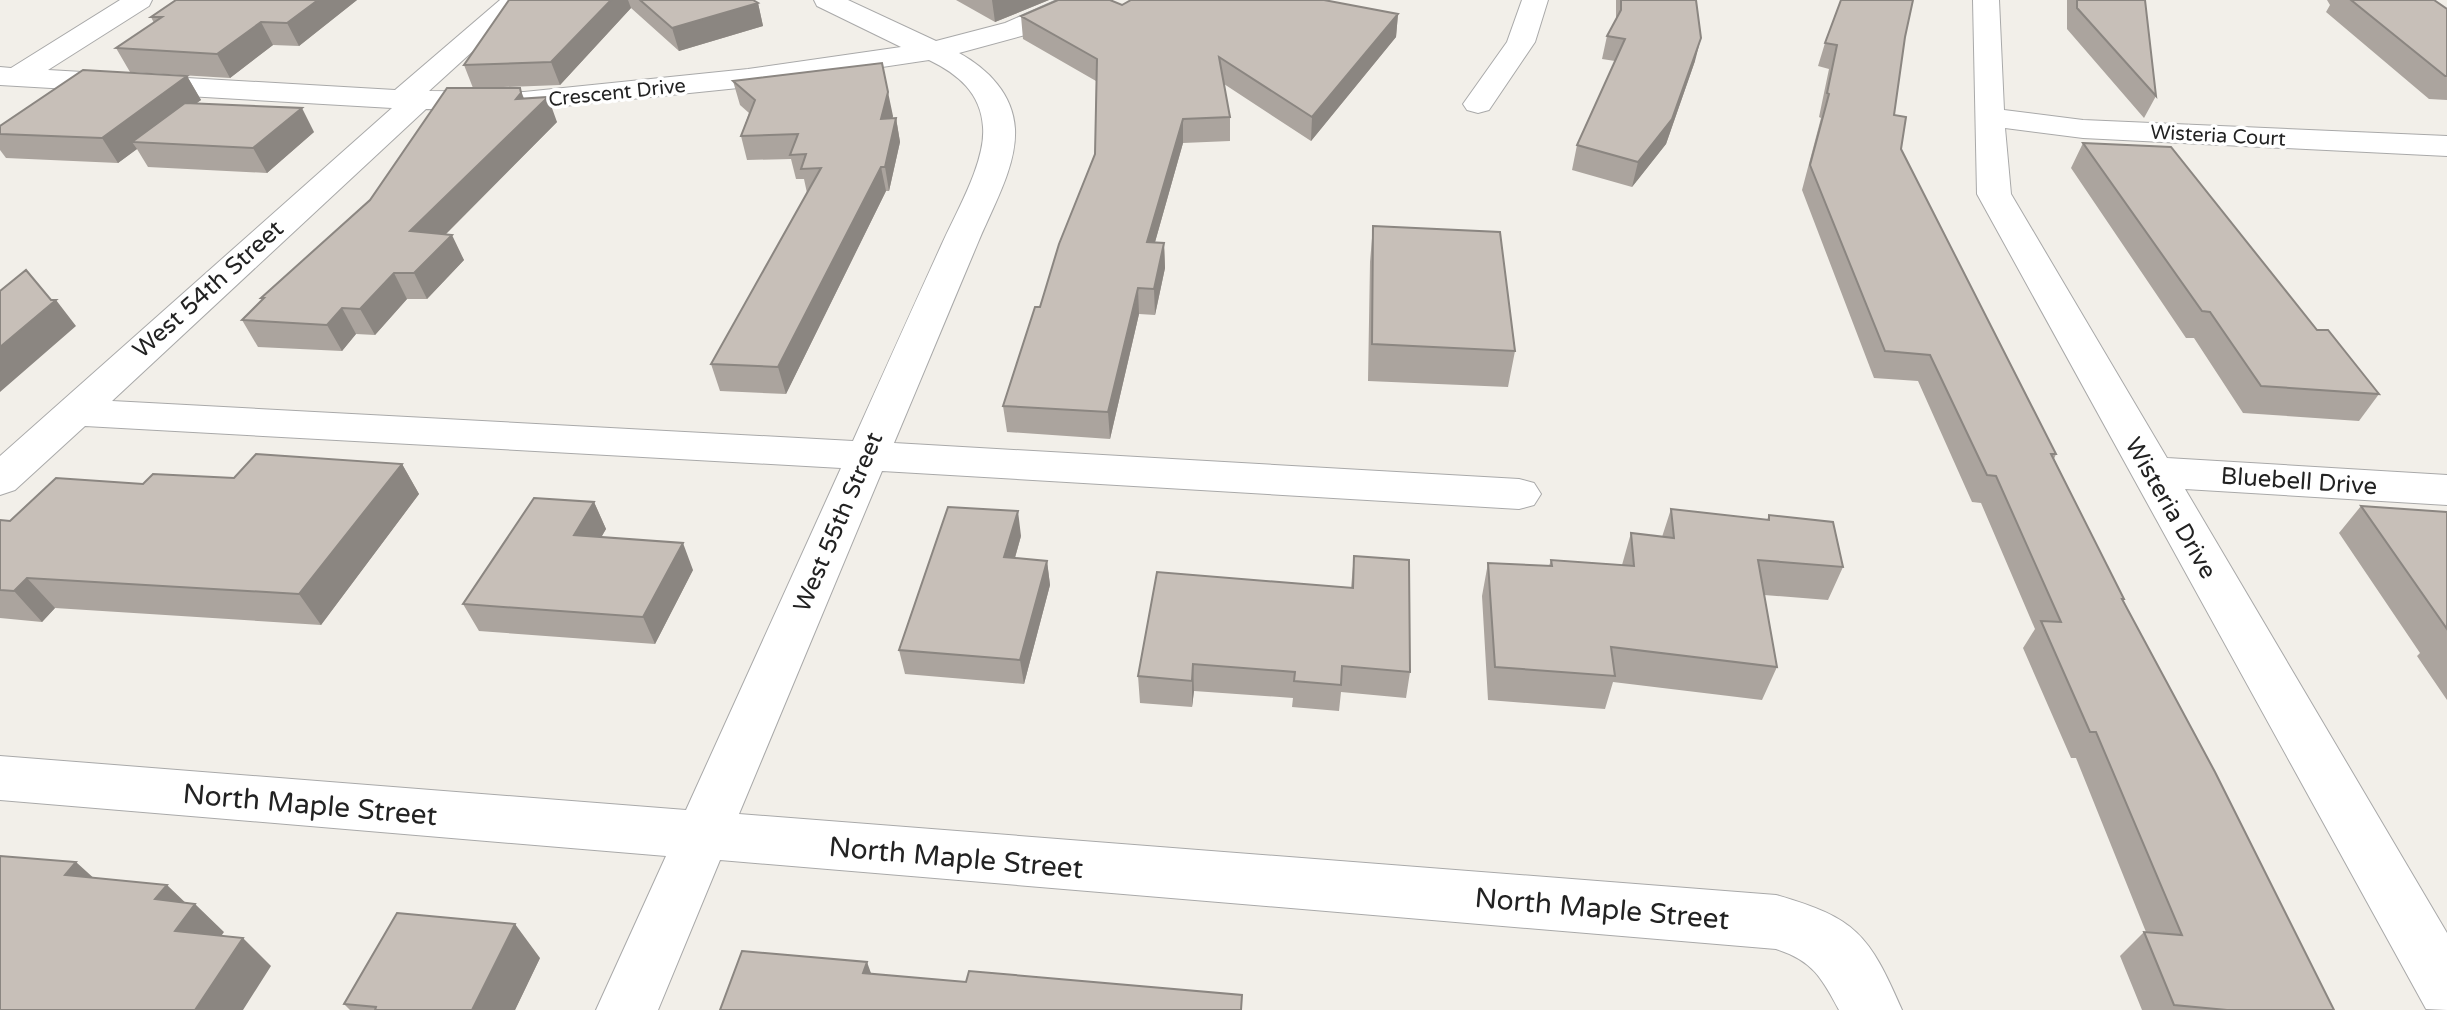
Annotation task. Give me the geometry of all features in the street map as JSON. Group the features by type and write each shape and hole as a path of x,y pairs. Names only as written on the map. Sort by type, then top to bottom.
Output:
{"street":[{"path":"9,77 139,0"},
{"name":"West 54th Street","path":"0,480 516,0"},
{"name":"West 55th Street","path":"627,1010 985,185 998,144 999,124 989,93 975,76 937,50 827,0"},
{"name":"Crescent Drive","path":"9,77 410,100 524,101 568,98 763,77 937,50 1015,29 1079,0"},
{"path":"1478,104 1501,74 1518,44 1535,0"},
{"name":"Wisteria Drive","path":"1986,0 1994,194 2447,989"},
{"name":"Wisteria Court","path":"1990,117 2083,129 2447,146"},
{"path":"74,412 581,437 867,457 1519,494"},
{"name":"Bluebell Drive","path":"2150,472 2447,490"},
{"name":"North Maple Street","path":"0,778 1776,922 1813,933 1842,956 1871,1010"}],"building":[{"path":"176,0 318,0 287,23 261,22 217,54 116,48 162,17 151,17"},
{"path":"509,0 611,0 551,62 464,65"},
{"path":"640,0 753,0 758,3 672,28"},
{"path":"1058,0 1110,0 1122,5 1131,0 1324,0 1398,14 1312,117 1219,57 1230,117 1183,119 1147,242 1164,243 1154,289 1138,288 1108,412 1003,406 1035,307 1040,307 1059,244 1095,154 1097,59 1021,16"},
{"path":"1621,0 1696,0 1701,38 1672,119 1638,162 1577,145 1625,39 1607,36 1621,10"},
{"path":"1841,0 1913,0 1894,115 1906,117 1901,149 2056,454 2051,454 2122,599 2215,772 2334,1010 2227,1010 2174,1005 2144,932 2182,935 2096,732 2090,732 2041,621 2061,622 1996,476 1987,475 1930,355 1885,351 1810,165 1829,94 1837,45 1825,43"},
{"path":"2077,0 2145,0 2156,96 2077,8"},
{"path":"2351,0 2434,0 2447,9 2447,76 2445,76"},
{"path":"882,63 888,92 881,119 896,118 885,167 881,167 778,367 711,364 821,168 801,169 806,154 790,155 798,134 741,136 755,100 733,81"},
{"path":"83,70 187,76 102,138 0,134 0,126"},
{"path":"447,88 520,88 521,93 516,99 548,97 410,231 452,235 414,273 394,273 360,309 342,308 327,325 242,320 264,298 261,298 370,200"},
{"path":"185,103 302,108 253,148 132,142"},
{"path":"2083,143 2171,147 2317,330 2328,330 2379,394 2261,386 2210,312 2202,311"},
{"path":"1373,226 1500,232 1515,351 1372,344"},
{"path":"26,270 51,300 56,300 0,347 0,291"},
{"path":"256,454 402,464 299,594 27,578 14,591 0,590 0,520 10,521 56,478 143,484 153,474 234,478"},
{"path":"534,498 594,502 574,535 683,543 643,617 463,604"},
{"path":"2361,506 2447,512 2447,629"},
{"path":"948,507 1018,511 1004,557 1047,561 1020,660 899,650"},
{"path":"1671,509 1769,520 1769,515 1833,522 1843,567 1758,560 1777,667 1611,647 1615,676 1495,667 1488,563 1552,566 1551,560 1634,566 1631,533 1674,538"},
{"path":"1354,556 1409,560 1410,672 1342,666 1341,685 1294,681 1295,672 1193,664 1192,681 1138,676 1157,572 1353,588"},
{"path":"0,856 76,862 65,875 167,885 155,899 195,904 175,931 243,938 195,1010 0,1010"},
{"path":"397,913 515,924 472,1010 375,1010 376,1007 344,1004"},
{"path":"742,951 867,962 863,973 966,982 969,971 1242,995 1241,1010 720,1010"}]}
